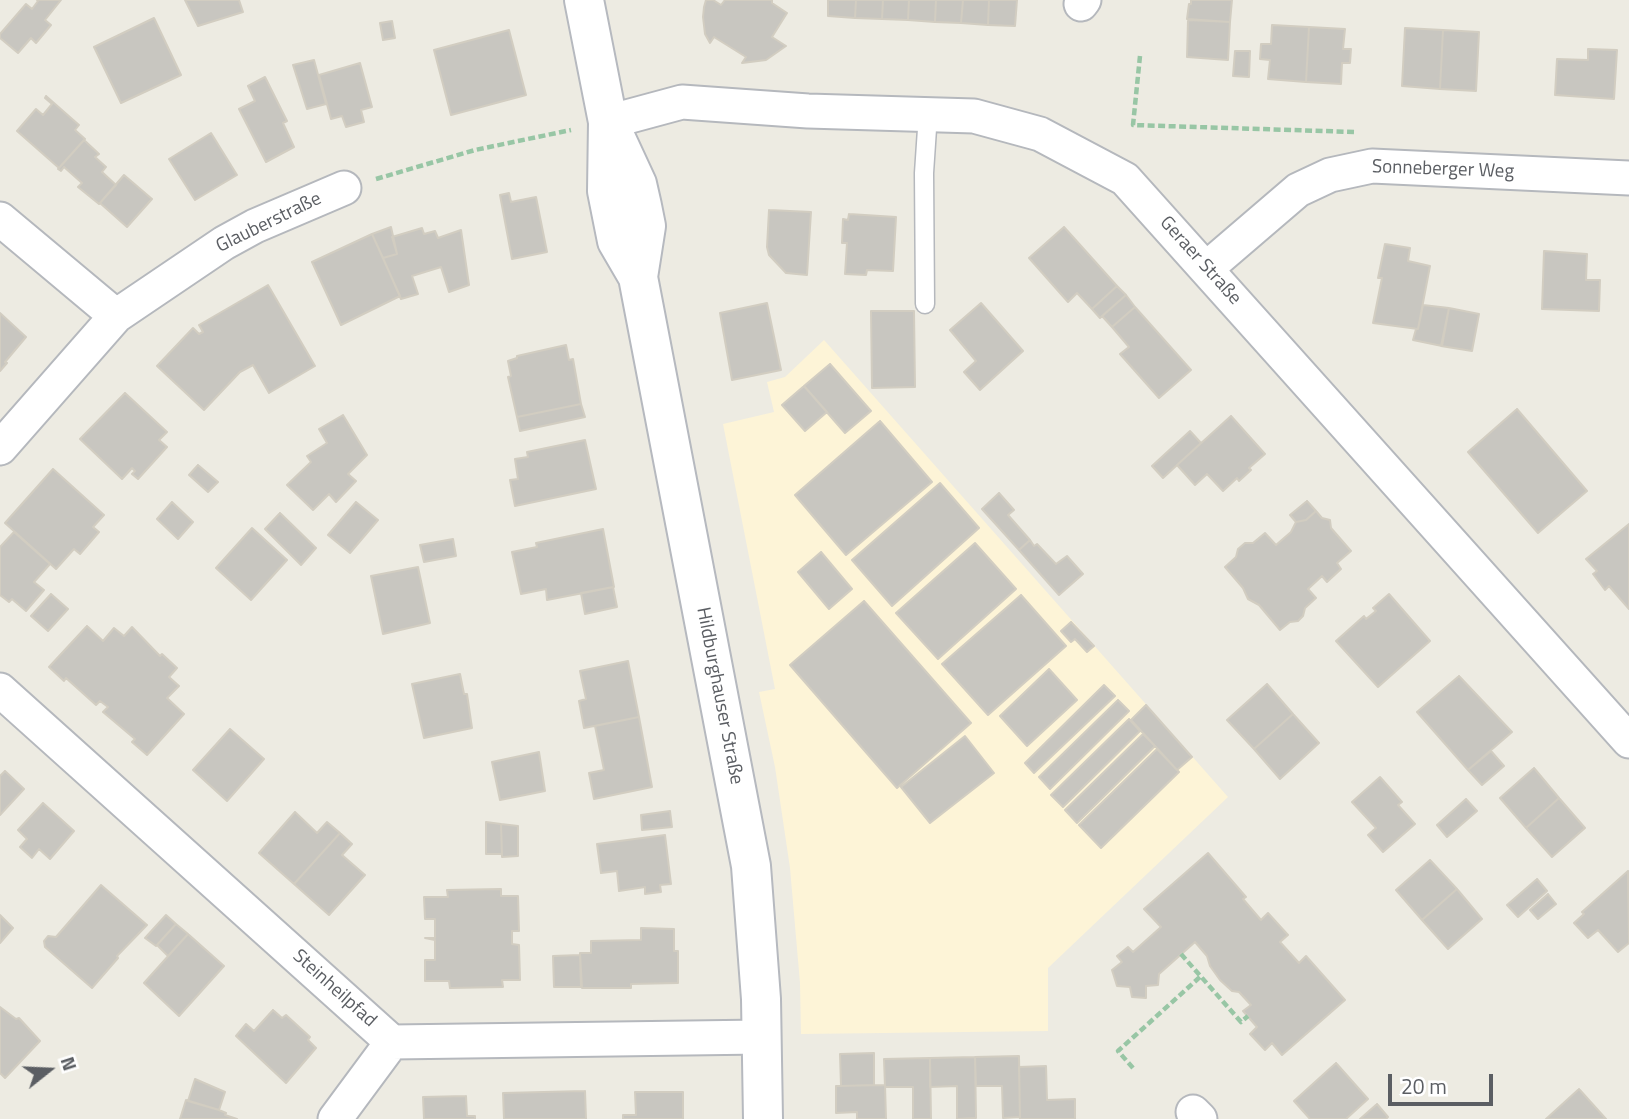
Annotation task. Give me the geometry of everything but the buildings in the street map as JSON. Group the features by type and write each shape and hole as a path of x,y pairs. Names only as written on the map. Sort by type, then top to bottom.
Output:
{"main road":[{"name":"Hildburghauser Straße","path":"584,0 608,122 607,191 617,240 638,277 751,866 762,1037 763,1119"}],"street":[{"name":"Geraer Straße","path":"608,122 682,102 808,111 974,116 1040,134 1125,178 1629,741"},
{"name":"Sonneberger Weg","path":"1207,268 1298,190 1330,175 1372,166 1629,178"},
{"name":"Glauberstraße","path":"0,447 116,316 224,243 295,208 344,188"},
{"path":"0,219 116,316"},
{"name":"Steinheilpfad","path":"0,690 392,1041 762,1037"},
{"path":"335,1119 392,1041"}],"lane":[{"path":"925,304 924,173 928,114"}],"path":[{"path":"1140,56 1133,125 1360,132"},
{"name":"Glauberstraße","path":"344,188 475,150 608,122"},
{"path":"1181,954 1241,1022 1248,1016"},
{"path":"1133,1069 1118,1051 1201,976"}],"shaded area":[{"path":"824,340 1228,797 1048,968 1048,1031 801,1034 800,983 790,868 775,767 759,692 775,689 723,424 774,412 767,382 785,377"}]}
